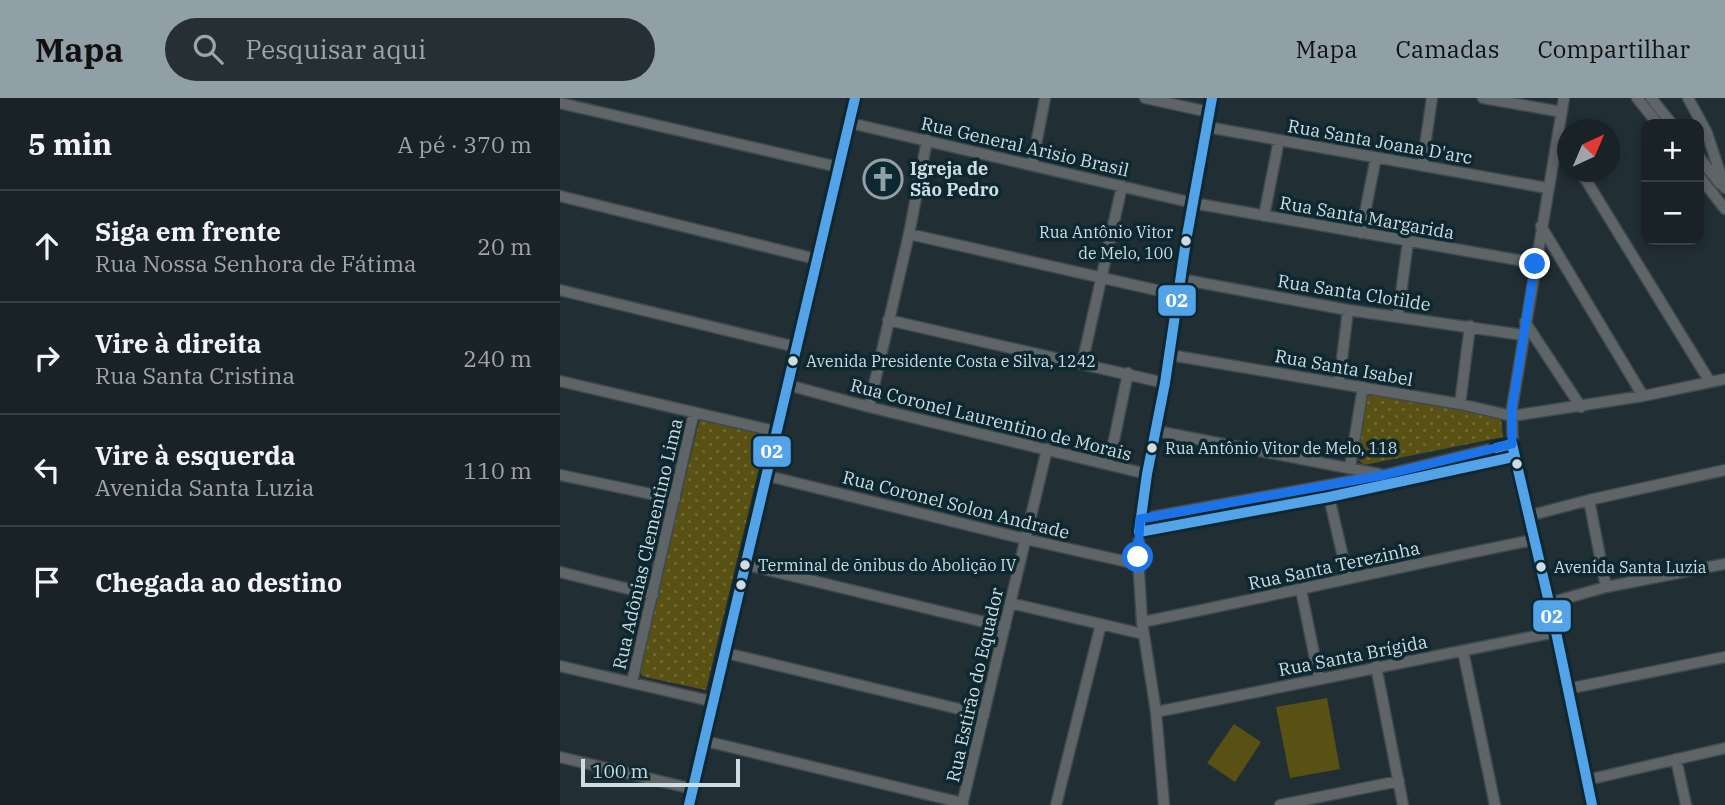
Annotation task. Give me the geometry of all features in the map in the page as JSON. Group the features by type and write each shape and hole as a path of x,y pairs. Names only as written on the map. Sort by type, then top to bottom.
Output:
{"street":[{"path":"689,805 855,98"},
{"path":"1032,165 1045,98"},
{"path":"1145,98 1209,112"},
{"path":"1164,805 1156,712 1143,634 1137,564 1139,532 1212,98"},
{"path":"1422,166 1432,98"},
{"path":"1483,98 1562,112"},
{"path":"1561,119 1564,98"},
{"path":"1637,98 1654,119"},
{"path":"1651,98 1668,119"},
{"path":"1688,98 1707,133 1725,189"},
{"path":"560,103 838,167"},
{"name":"Rua General Arisio Brasil","path":"850,123 1194,203"},
{"name":"Rua Santa Joana D'arc","path":"1207,127 1547,188"},
{"path":"1557,139 1523,335 1512,416 1512,444 1556,632 1592,805"},
{"path":"869,407 909,234 927,140"},
{"path":"1264,216 1279,140"},
{"path":"1361,233 1376,158"},
{"path":"1704,163 1725,189"},
{"path":"1587,182 1710,382"},
{"path":"1704,182 1725,209"},
{"path":"1082,363 1122,186"},
{"path":"560,196 816,259"},
{"name":"Rua Santa Margarida","path":"1194,203 1535,264"},
{"path":"1541,226 1643,396"},
{"path":"909,234 1178,295"},
{"path":"1398,316 1408,241"},
{"name":"Rua Santa Clotilde","path":"1180,279 1348,310 1523,335"},
{"path":"560,290 796,347"},
{"path":"1339,383 1348,310"},
{"path":"888,320 1165,383"},
{"path":"1525,322 1581,407"},
{"path":"1460,404 1470,326"},
{"name":"Rua Santa Isabel","path":"1170,355 1460,404 1512,416"},
{"path":"1109,464 1128,373"},
{"path":"1512,416 1581,407 1725,379"},
{"path":"560,381 778,432"},
{"name":"Rua Coronel Laurentino de Morais","path":"788,385 1147,474"},
{"path":"1350,467 1363,387"},
{"name":"Rua Adônias Clementino Lima","path":"632,682 694,412"},
{"path":"1156,431 1384,475"},
{"path":"1140,519 1384,475 1512,444"},
{"name":"Rua Estirão do Equador","path":"963,804 1046,449"},
{"path":"1139,532 1329,497 1513,457"},
{"path":"1528,516 1725,470"},
{"path":"560,475 675,499"},
{"name":"Rua Coronel Solon Andrade","path":"768,476 1137,564"},
{"path":"1326,485 1348,578"},
{"path":"1589,500 1606,587"},
{"name":"Rua Santa Terezinha","path":"1142,622 1533,540"},
{"path":"1549,603 1606,587 1725,564"},
{"path":"747,565 1005,627"},
{"path":"560,572 653,595"},
{"path":"1301,590 1319,678"},
{"path":"1010,603 1143,634"},
{"path":"1056,805 1101,624"},
{"name":"Rua Santa Brígida","path":"1156,712 1556,632"},
{"path":"1463,651 1495,805"},
{"path":"726,653 984,715"},
{"path":"1567,689 1725,657"},
{"path":"560,666 715,702"},
{"path":"1376,666 1403,805"},
{"path":"705,741 963,804"},
{"path":"1587,780 1725,748"},
{"path":"560,757 693,789"},
{"path":"1676,759 1686,805"},
{"path":"1280,805 1399,781"}],"shaded area":[{"path":"1366,393 1501,418 1503,437 1364,465 1357,458"},
{"path":"702,419 757,431 766,438 706,690 642,676 639,667 699,422"},
{"path":"1327,698 1340,769 1290,778 1276,707"},
{"path":"1234,724 1261,742 1235,782 1207,763"}],"transit line":[{"name":"02","path":"689,805 855,98"},
{"name":"02","path":"1212,98 1139,532 1329,497 1513,457"},
{"name":"02","path":"1496,448 1512,444 1556,632 1592,805"}],"place":[{"name":"Igreja de São Pedro","path":"883,179"},
{"name":"Rua Antônio Vitor de Melo, 100","path":"1186,241"},
{"name":"Avenida Presidente Costa e Silva, 1242","path":"793,361"},
{"name":"Rua Antônio Vitor de Melo, 118","path":"1152,448"},
{"name":"Terminal de õnibus do Abolição IV","path":"745,565"},
{"name":"Avenida Santa Luzia","path":"1541,567"}],"route":[{"path":"1138,557 1140,519 1384,475 1512,444 1512,408 1535,264"}]}
